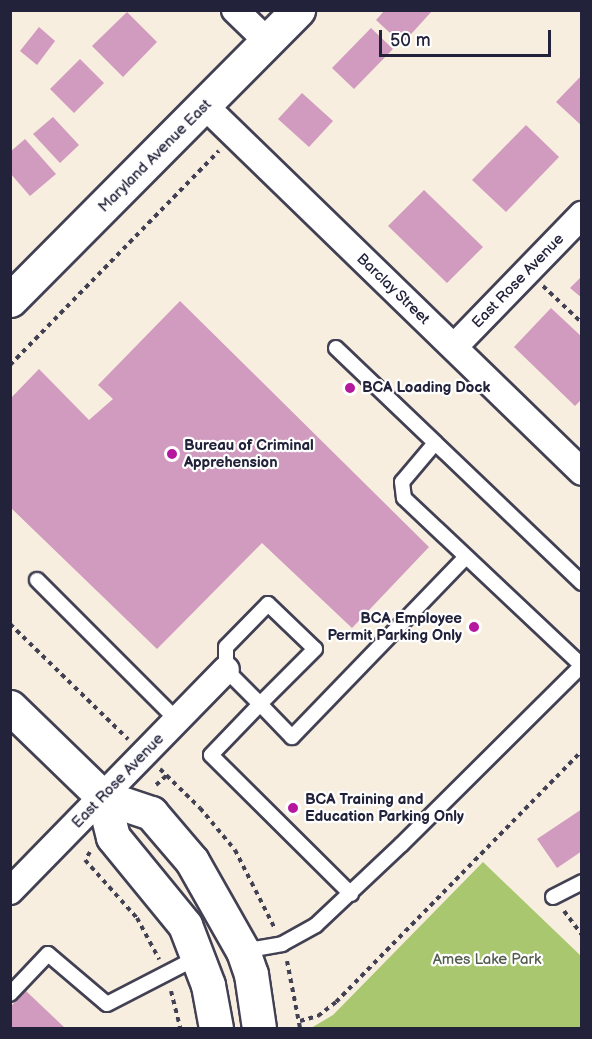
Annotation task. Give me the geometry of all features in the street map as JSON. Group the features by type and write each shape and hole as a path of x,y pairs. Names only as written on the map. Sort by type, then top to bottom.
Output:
{"main road":[{"name":"Maryland Avenue East","path":"10,300 298,10"},
{"path":"10,707 103,797 151,813 192,861 243,951 251,974 260,1029"},
{"path":"103,797 113,837 185,925 198,957 216,1029"}],"street":[{"path":"235,10 268,42"},
{"name":"Barclay Street","path":"205,106 582,471"},
{"name":"East Rose Avenue","path":"454,347 582,215"},
{"name":"East Rose Avenue","path":"10,891 226,670"}],"lane":[{"path":"336,348 582,583"},
{"path":"243,951 282,944 316,925 351,894 581,665 404,498 402,482 435,443"},
{"path":"351,894 211,755 260,704 315,650 268,604 226,647 226,670 260,704 292,737 465,558"},
{"path":"37,580 177,720"},
{"path":"553,897 582,882"},
{"path":"10,994 48,954 107,1004 198,957"}],"path":[{"path":"10,365 220,150"},
{"path":"528,271 582,323"},
{"path":"300,1021 318,1016 336,1002 582,751"},
{"path":"91,848 85,860 137,918 165,974 180,1029"},
{"path":"553,897 582,935"}],"green space":[{"name":"Ames Lake Park","path":"483,862 581,956 581,1028 311,1028 333,1015"}],"building":[{"path":"385,10 433,10 402,44 376,20"},
{"path":"127,12 157,42 123,77 92,46"},
{"path":"39,27 55,41 37,65 20,51"},
{"path":"371,28 393,49 354,89 332,68"},
{"path":"80,59 104,83 74,113 50,89"},
{"path":"582,75 582,126 556,102"},
{"path":"302,93 333,121 309,147 278,119"},
{"path":"53,117 79,145 60,163 33,134"},
{"path":"526,125 559,157 506,212 472,180"},
{"path":"25,139 56,174 30,196 10,173 10,152"},
{"path":"424,190 483,247 447,283 388,226"},
{"path":"582,276 582,298 570,288"},
{"name":"Bureau of Criminal Apprehension","path":"180,301 429,547 352,628 262,543 157,649 10,507 10,399 39,369 89,420 113,399 98,385"},
{"path":"551,308 582,337 582,399 575,406 514,347"},
{"path":"582,809 582,851 557,868 537,839"},
{"path":"26,991 65,1028 10,1028 10,1007"}],"place":[{"name":"BCA Loading Dock","path":"350,388"},
{"name":"Bureau of Criminal Apprehension","path":"172,454"},
{"name":"BCA Employee Permit Parking Only","path":"474,627"},
{"name":"BCA Training and Education Parking Only","path":"293,808"}]}
